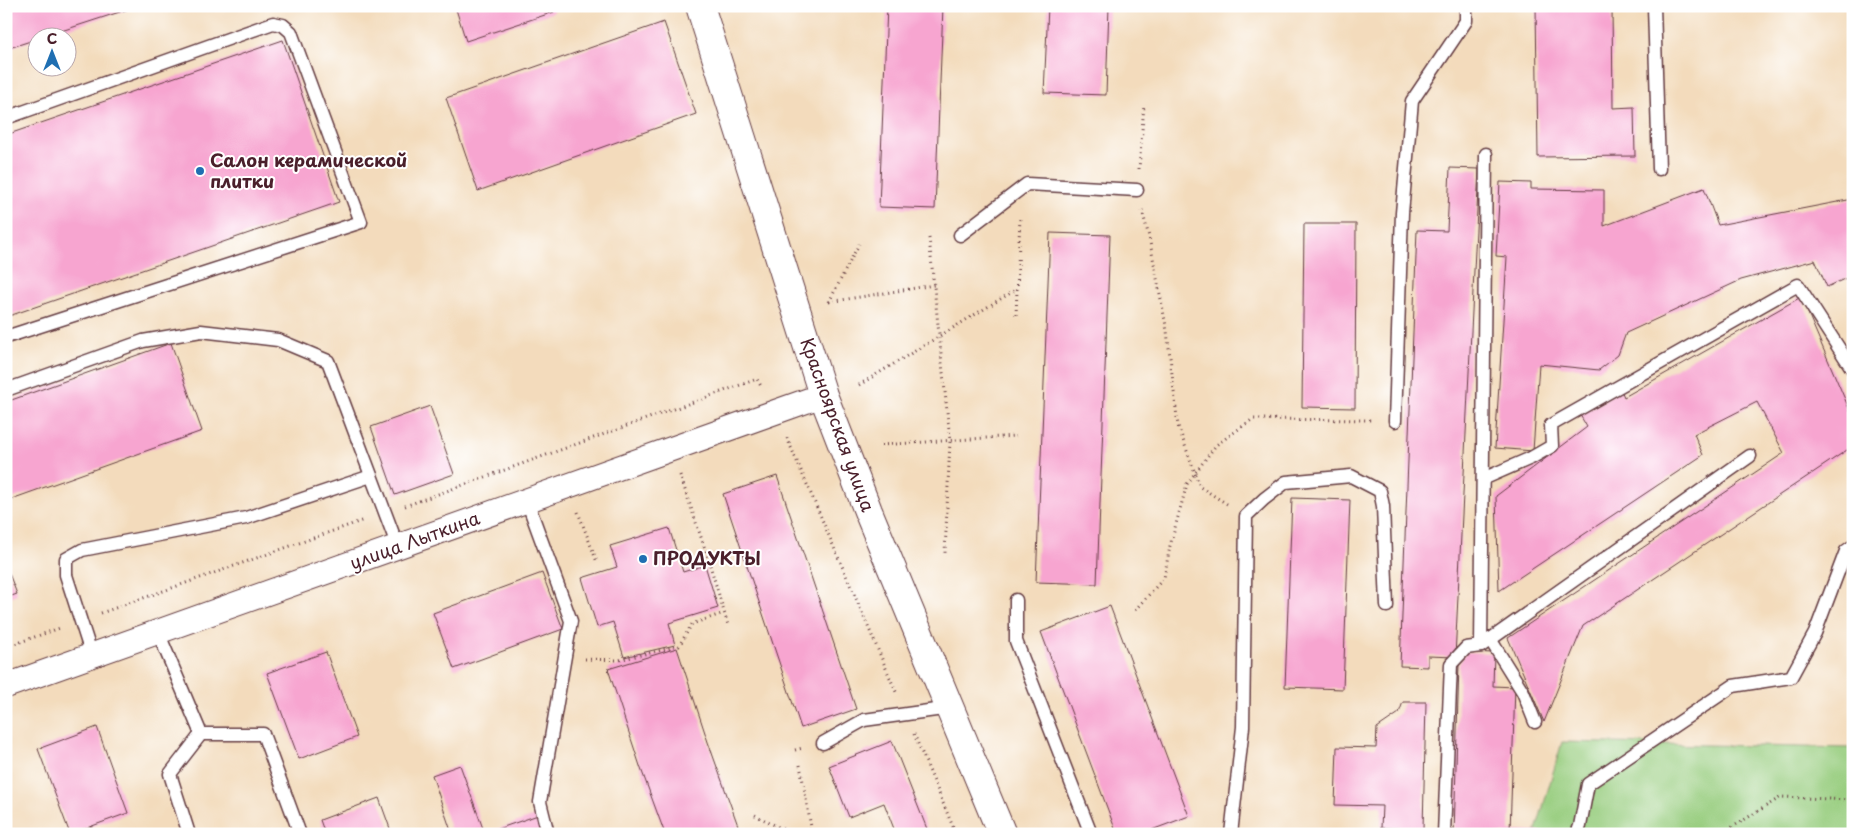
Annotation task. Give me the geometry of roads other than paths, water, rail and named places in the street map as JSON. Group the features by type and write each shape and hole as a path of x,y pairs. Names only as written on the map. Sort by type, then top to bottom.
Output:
{"street":[{"name":"Красноярская улица","path":"700,6 823,395 868,511 1002,834"},
{"name":"улица Лыткина","path":"6,686 823,395"}],"lane":[{"path":"1395,421 1402,213 1412,101 1466,21 1466,6"},
{"path":"1654,6 1659,169"},
{"path":"6,118 274,23 283,25 291,32 360,222 6,336"},
{"path":"1486,154 1483,479 1486,643"},
{"path":"960,235 1027,184 1137,190"},
{"path":"1483,479 1531,458 1552,446 1551,425 1798,285 1853,370"},
{"path":"6,390 143,341 163,337 201,331 278,340 328,361 398,547"},
{"path":"1444,834 1451,664 1466,648 1486,643 1750,456"},
{"path":"92,656 66,575 66,558 82,550 246,518 371,476"},
{"path":"1231,834 1243,727 1246,516 1286,482 1351,476 1380,491 1383,506 1388,606"},
{"path":"527,501 571,621 540,802 548,834"},
{"path":"1577,834 1588,784 1733,686 1791,677 1815,633 1846,551 1853,546"},
{"path":"1016,600 1016,641 1090,834"},
{"path":"158,632 201,734"},
{"path":"1486,643 1501,654 1523,692 1535,722"},
{"path":"823,744 864,720 950,708"},
{"path":"189,834 170,774 201,734"},
{"path":"201,734 263,734 300,834"}],"place":[{"name":"Салон керамической плитки","path":"200,171"},
{"name":"ПРОДУКТЫ","path":"643,559"}]}
